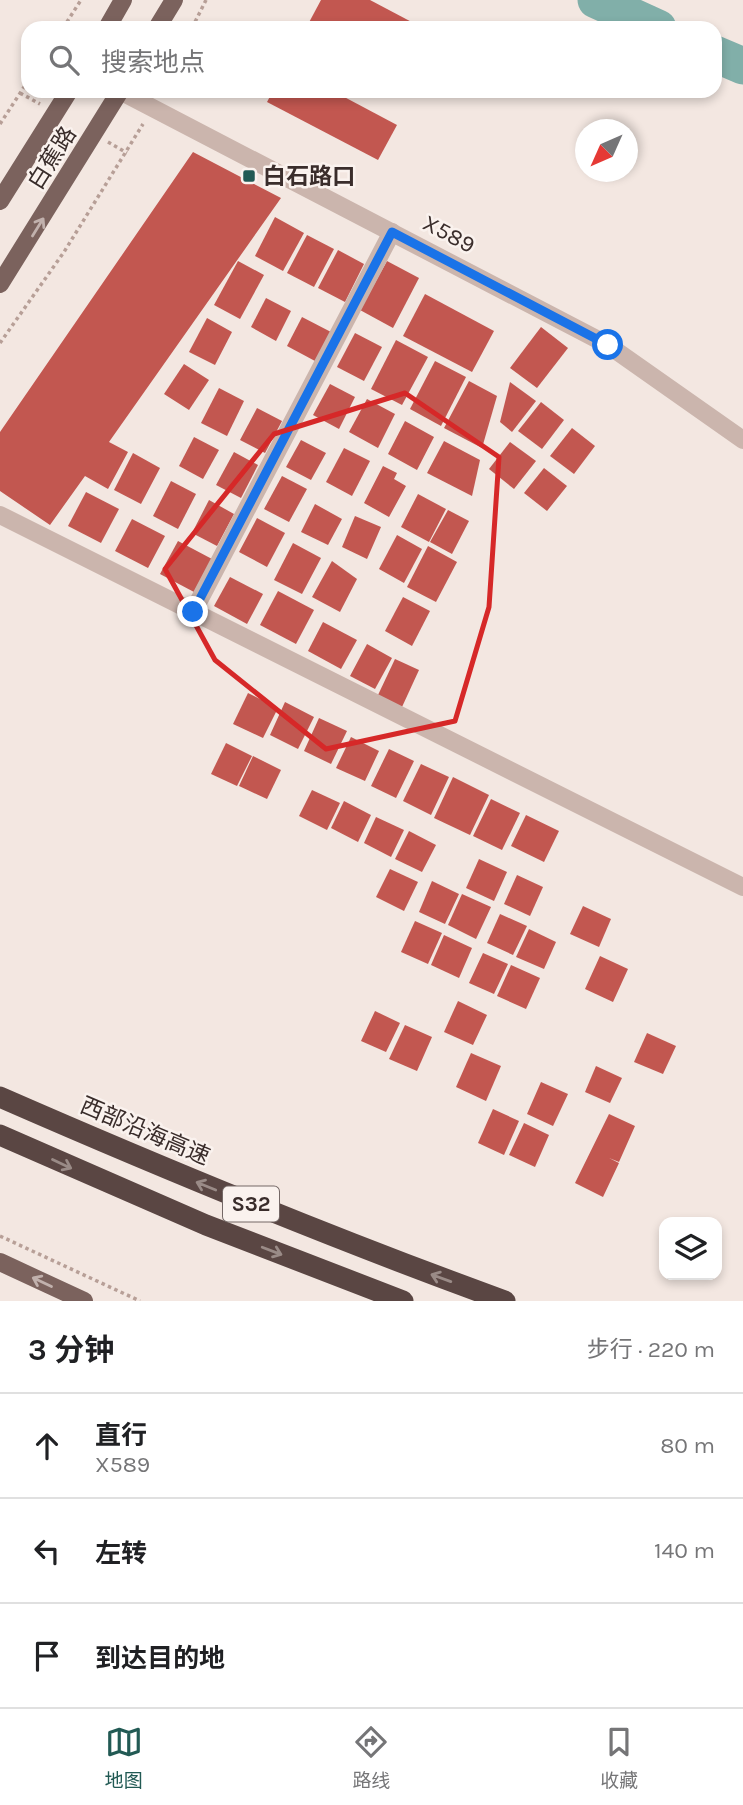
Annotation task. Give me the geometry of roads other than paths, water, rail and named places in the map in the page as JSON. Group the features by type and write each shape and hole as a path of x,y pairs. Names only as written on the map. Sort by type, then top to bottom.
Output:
{"highway":[{"name":"西部沿海高速","path":"0,1097 171,1172 343,1242 505,1301"},
{"name":"S32","path":"0,1135 206,1225 403,1301"}],"main road":[{"path":"111,21 123,0"},
{"path":"161,21 174,0"},
{"name":"白蕉路","path":"0,201 65,98"},
{"name":"白蕉路","path":"0,284 116,98"},
{"path":"0,1262 85,1301"}],"street":[{"name":"X589","path":"134,98 608,345 743,440"},
{"path":"193,612 392,232"},
{"path":"0,515 743,887"}],"waterway":[{"path":"596,0 642,21"},
{"path":"722,57 743,66"}],"place":[{"name":"白石路口","path":"249,176"}]}
